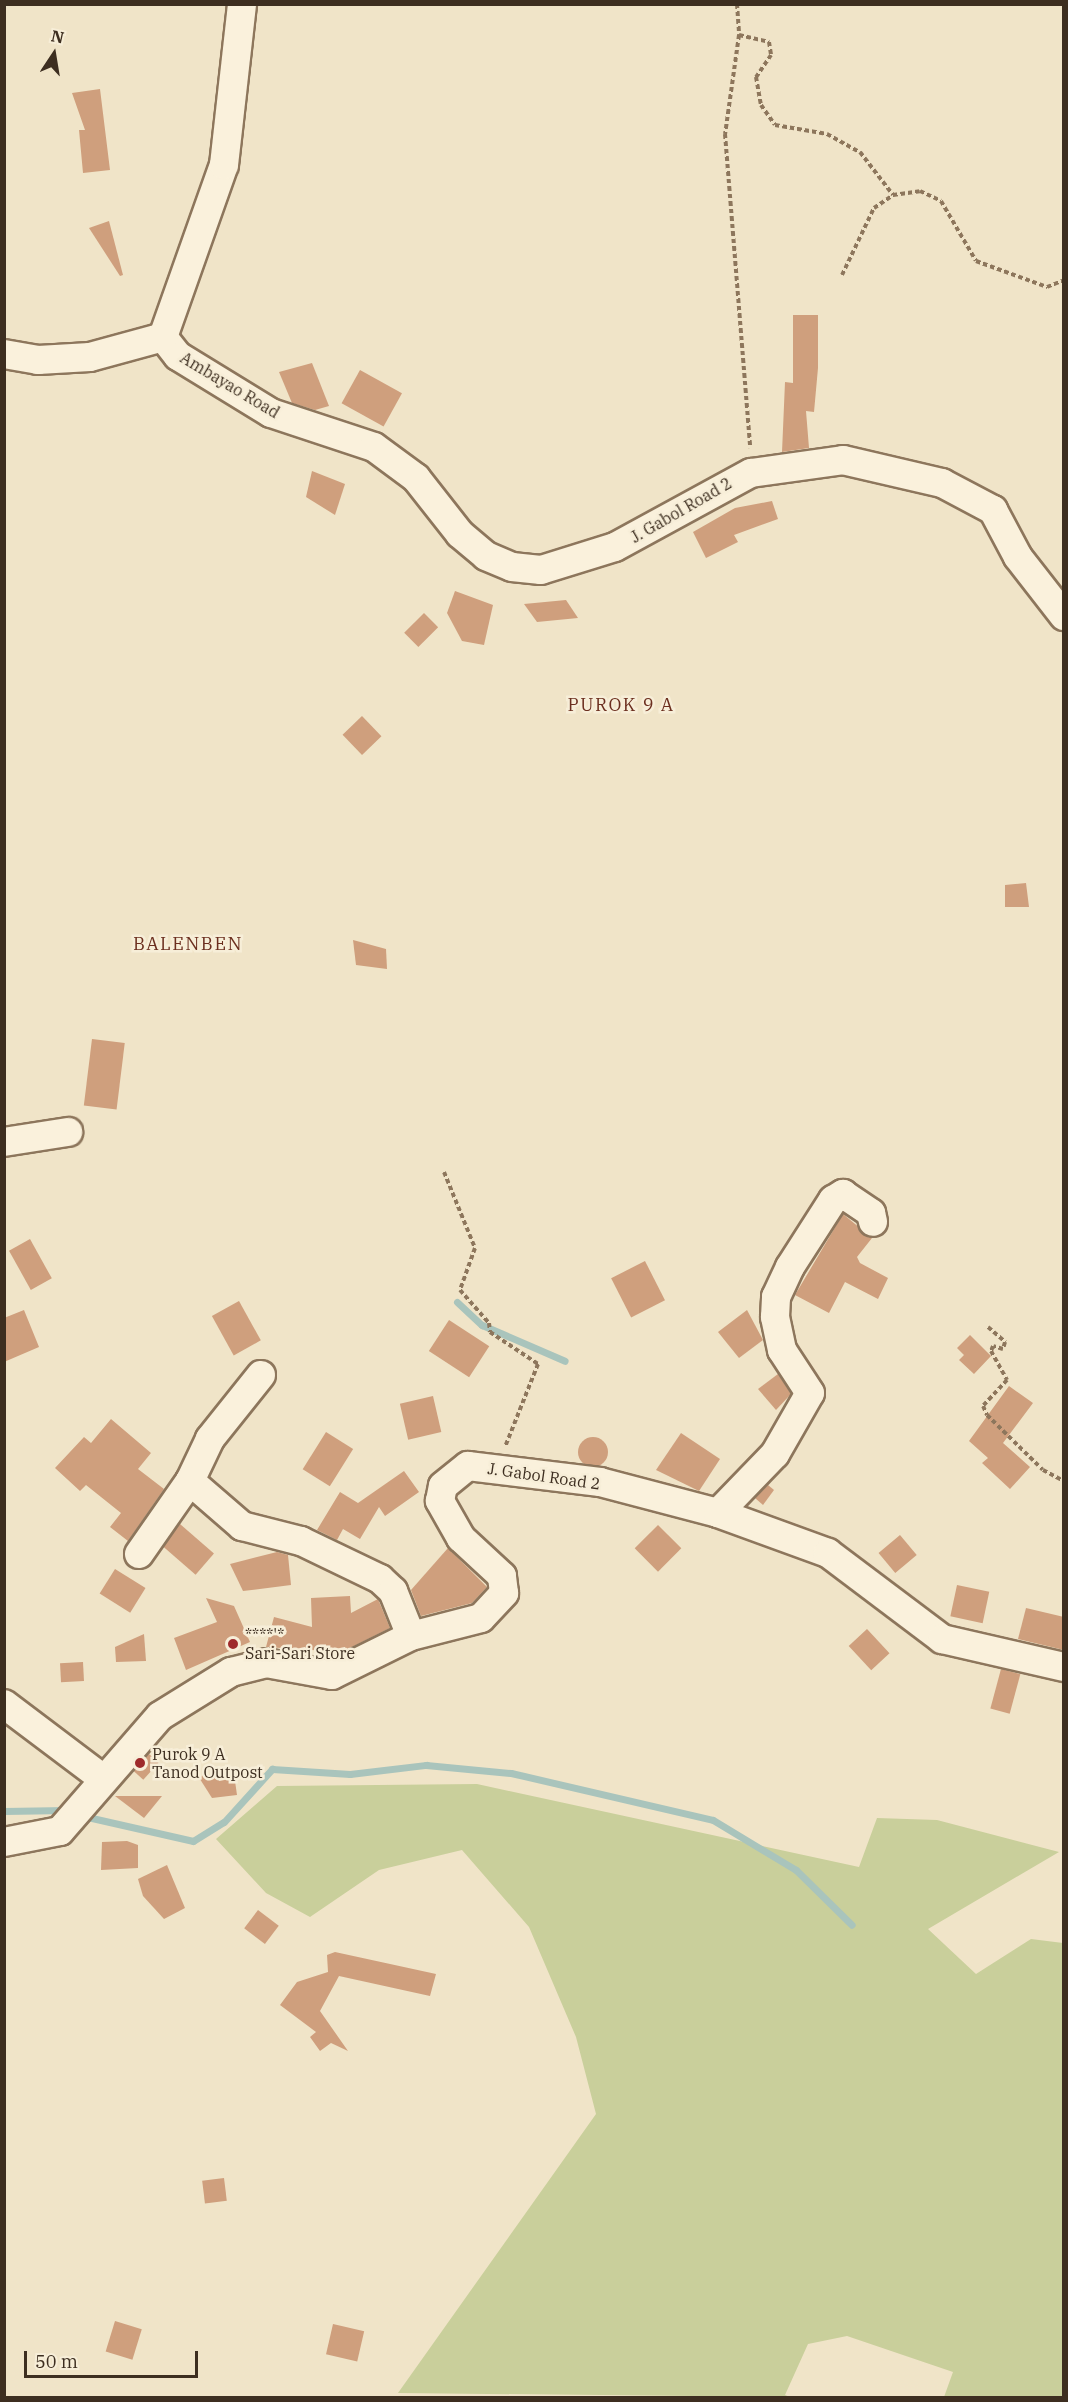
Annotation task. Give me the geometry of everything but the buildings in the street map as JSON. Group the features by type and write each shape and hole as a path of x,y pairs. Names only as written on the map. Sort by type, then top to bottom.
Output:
{"street":[{"path":"4,354 38,360 90,357 163,337 224,165 242,4"},
{"name":"Ambayao Road","path":"163,337 178,356 271,413 374,447 416,478"},
{"name":"J. Gabol Road 2","path":"416,478 460,534 486,556 512,567 541,570 615,547 721,484 751,473 843,460 914,475 973,496 993,510 1018,557 1064,616"},
{"path":"4,1142 68,1132"},
{"path":"718,1513 775,1454 810,1393 782,1350 776,1317 776,1297 790,1267 833,1200 843,1194 865,1207 873,1222"},
{"path":"139,1554 190,1481 210,1439 261,1376"},
{"name":"J. Gabol Road 2","path":"4,1842 60,1832 160,1716 231,1672 266,1663 332,1675 411,1636 474,1621 504,1593 502,1576 461,1538 440,1502 443,1486 456,1472 468,1466 502,1468 600,1482 718,1513 828,1553 865,1575 912,1620 942,1639 1064,1666"},
{"path":"190,1481 242,1526 301,1541 380,1579 393,1591 411,1636"},
{"path":"4,1704 96,1788"}],"path":[{"path":"737,4 739,35 725,134 751,473"},
{"path":"739,35 769,42 771,55 756,77 761,105 775,125 827,134 860,153 893,195"},
{"path":"842,275 874,208 893,195 920,190 940,201 976,261 1047,287 1064,280"},
{"path":"444,1172 475,1248 460,1290 489,1323 490,1332 538,1364 510,1431 502,1468"},
{"path":"988,1327 1005,1342 1003,1349 993,1346 991,1351 1007,1380 983,1406 987,1415 1043,1470 1064,1481"}],"green space":[{"path":"477,1784 859,1867 877,1818 937,1820 1059,1852 928,1929 976,1974 1031,1939 1063,1943 1063,2397 944,2397 953,2372 847,2336 808,2344 785,2395 790,2397 398,2393 596,2114 576,2037 529,1927 462,1850 379,1870 310,1917 266,1893 216,1839 277,1786"}],"waterway":[{"path":"457,1302 482,1325 565,1361"},
{"path":"83,1816 193,1841 224,1822 272,1769 350,1774 426,1765 511,1773 713,1820 796,1870 852,1925"},
{"path":"4,1811 67,1810"}],"place":[{"name":"****'* Sari-Sari Store","path":"233,1644"},
{"name":"Purok 9 A Tanod Outpost","path":"140,1763"}],"district":[{"name":"PUROK 9 A","path":"621,705"},
{"name":"BALENBEN","path":"188,944"}]}
